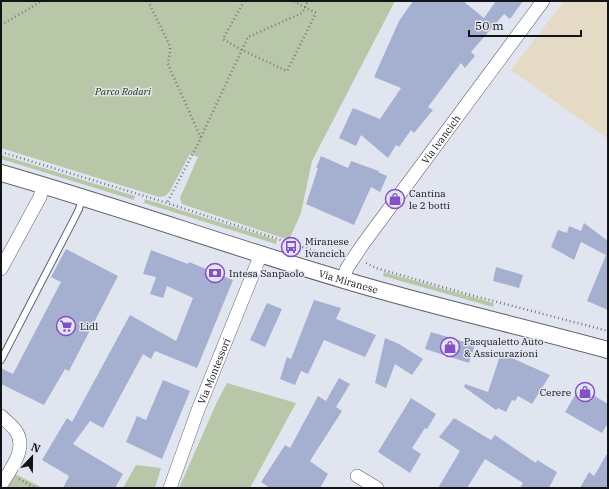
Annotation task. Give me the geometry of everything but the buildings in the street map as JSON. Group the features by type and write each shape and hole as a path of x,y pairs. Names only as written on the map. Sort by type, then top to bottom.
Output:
{"street":[{"name":"Via Ivancich","path":"343,280 349,263 543,1"},
{"name":"Via Miranese","path":"1,173 343,280 444,308 608,350"},
{"path":"1,269 40,197 43,185"},
{"name":"Via Montessori","path":"170,488 198,410 262,254"},
{"path":"1,416 16,431 21,444 19,453 1,485"},
{"path":"358,476 377,488"}],"lane":[{"path":"1,360 79,209 82,198"}],"path":[{"path":"1,25 42,1"},
{"path":"148,1 170,46 168,63 170,69 201,138"},
{"path":"244,1 223,39 242,50 287,71 316,13 294,1"},
{"path":"167,203 201,138 248,38 302,13 306,8 308,1"},
{"path":"1,152 167,203 330,256 342,256"},
{"path":"366,260 366,264 376,268 467,294 608,331"}],"shaded area":[{"path":"564,1 608,1 608,139 511,70"}],"green space":[{"name":"Parco Rodari","path":"1,1 395,1 312,161 301,213 289,240 182,204 180,198 198,157 190,154 170,191 165,196 159,197 1,148"},
{"path":"1,155 135,196 134,200 1,159"},
{"path":"145,199 277,240 276,244 144,203"},
{"path":"384,272 494,303 493,307 383,276"},
{"path":"227,383 296,403 250,488 179,488 217,402"},
{"path":"136,465 161,468 155,488 123,488"},
{"path":"15,474 43,488 7,488"}],"place":[{"name":"Cantina le 2 botti","path":"395,199"},
{"name":"Miranese Ivancich","path":"291,247"},
{"name":"Intesa Sanpaolo","path":"215,273"},
{"name":"Lidl","path":"66,326"},
{"name":"Pasqualetto Auto & Assicurazioni","path":"450,347"},
{"name":"Cerere","path":"585,392"}]}
